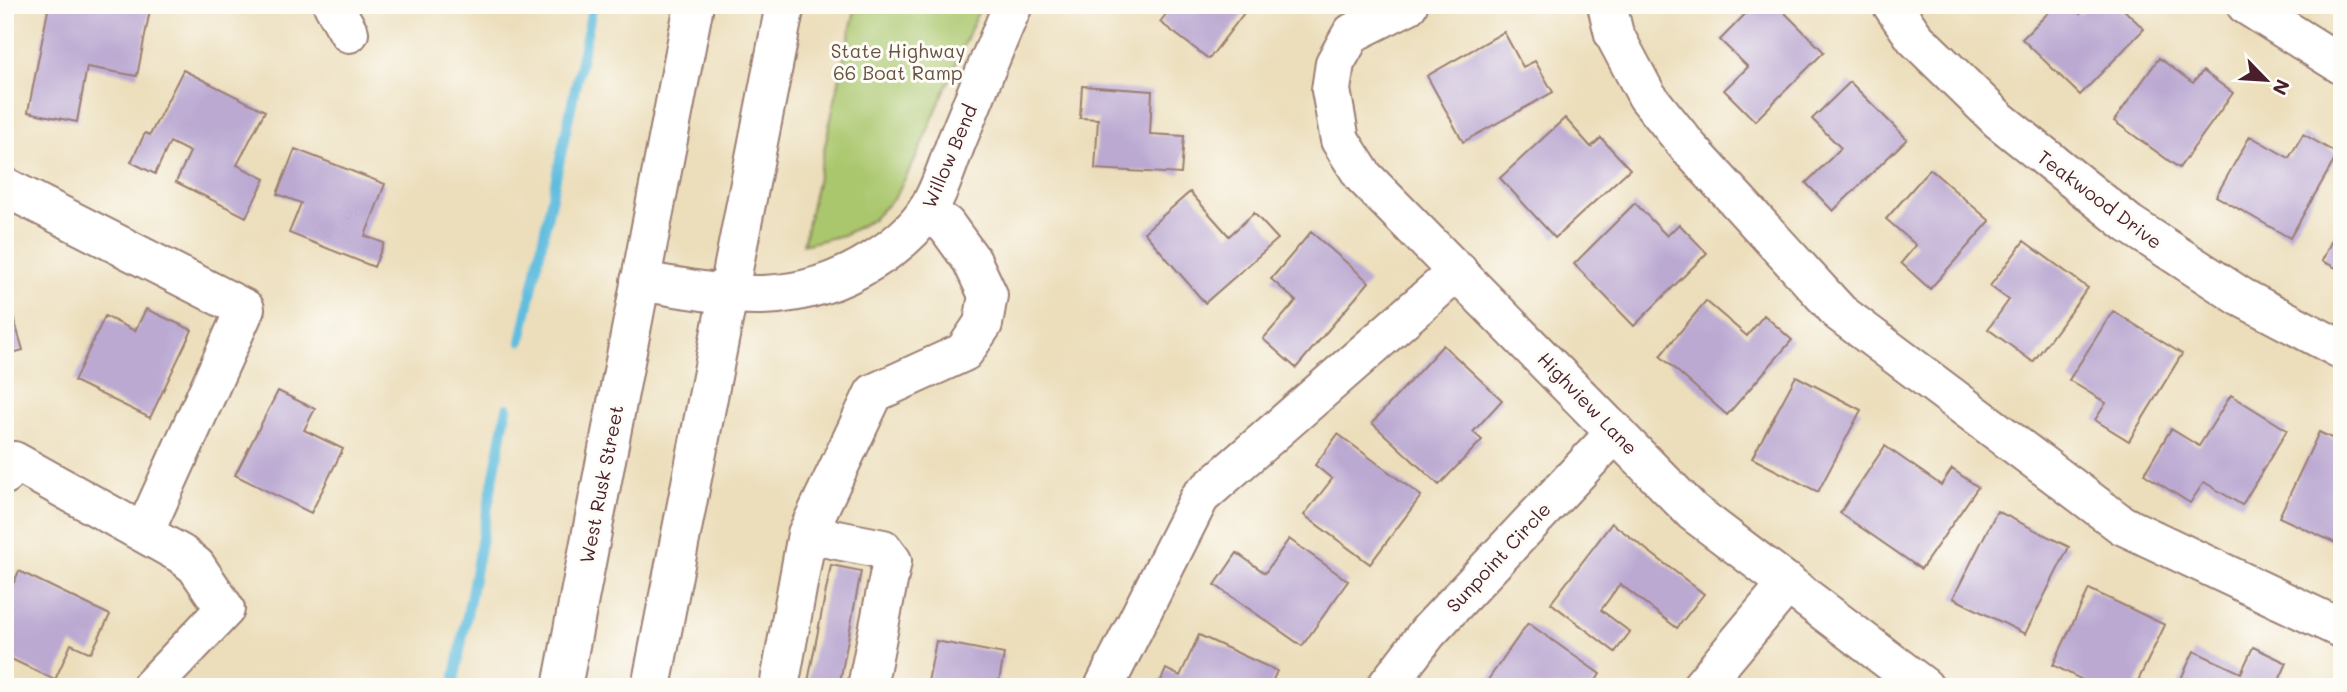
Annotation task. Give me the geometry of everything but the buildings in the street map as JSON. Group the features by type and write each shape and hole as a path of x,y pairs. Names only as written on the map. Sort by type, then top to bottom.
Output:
{"street":[{"name":"West Rusk Street","path":"562,687 694,5"},
{"path":"651,687 785,5"},
{"name":"Willow Bend","path":"640,281 728,296 757,297 803,291 839,279 887,251 904,238 926,212 935,195 1013,5"},
{"name":"Highview Lane","path":"1408,5 1352,33 1335,63 1331,90 1340,140 1363,176 1693,512 1924,687"},
{"path":"1607,5 1614,34 1647,96 1689,148 1840,313 2122,525 2342,629"},
{"name":"Teakwood Drive","path":"1892,5 1915,38 1999,120 2129,224 2241,297 2342,350"},
{"path":"2246,5 2342,65"},
{"path":"5,187 245,309 144,533"},
{"path":"779,687 807,534 874,393 964,352 983,324 988,295 972,261 946,225 926,212"},
{"path":"1104,687 1200,497 1458,271"},
{"name":"Sunpoint Circle","path":"1386,687 1428,632 1616,432"},
{"path":"5,475 14,461 181,554 195,566 225,609 151,687"},
{"path":"807,534 883,549 892,561 867,687"},
{"path":"1701,687 1788,583"}],"green space":[{"name":"State Highway 66 Boat Ramp","path":"856,5 981,5 915,160 895,197 872,220 843,235 803,245"}],"waterway":[{"path":"521,341 593,5"},
{"path":"453,687 507,408"}]}
